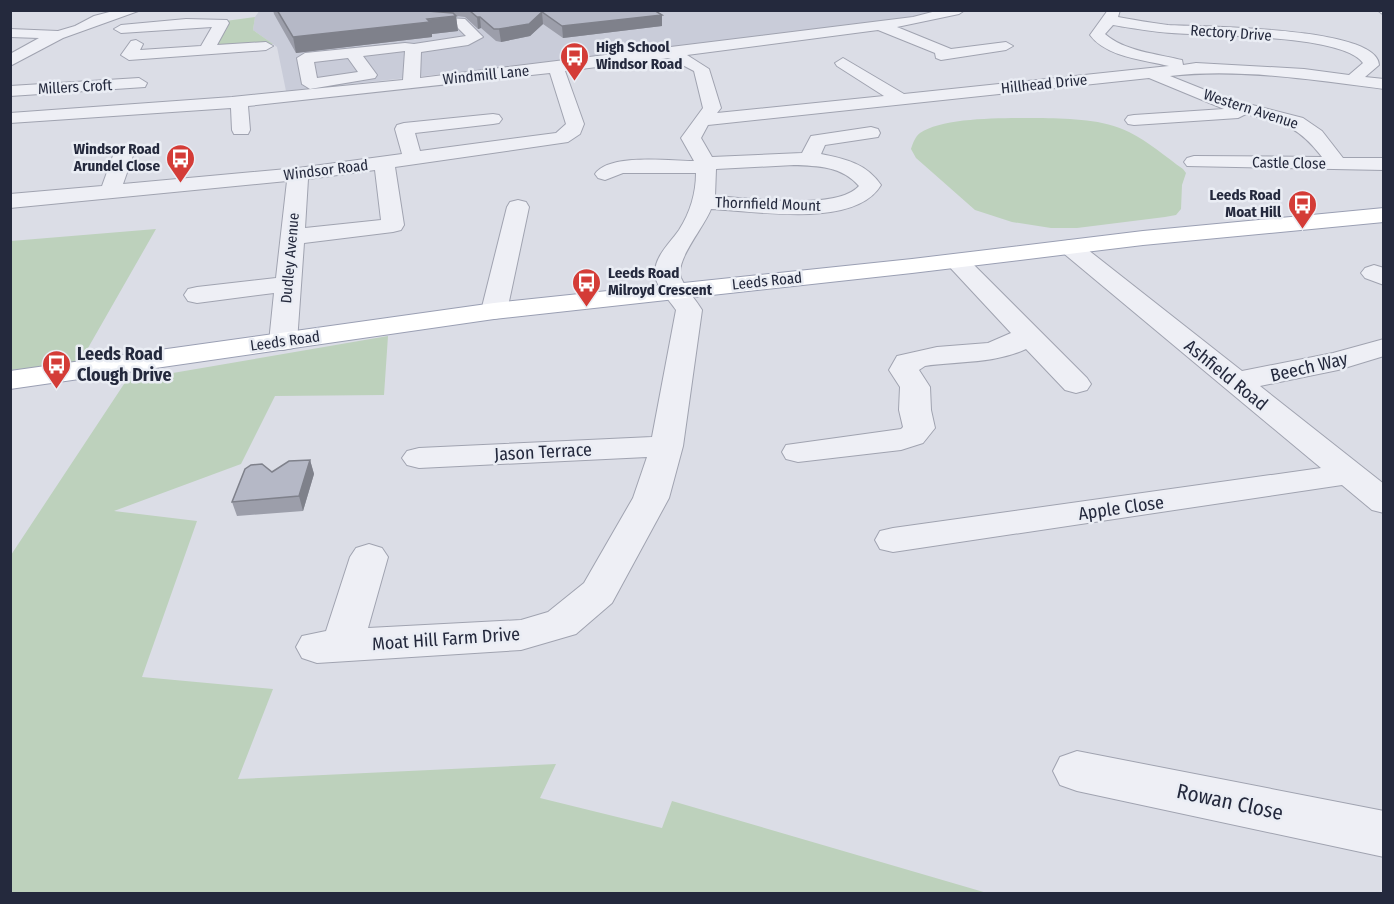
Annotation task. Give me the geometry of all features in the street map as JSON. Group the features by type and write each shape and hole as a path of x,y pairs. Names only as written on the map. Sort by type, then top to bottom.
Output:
{"main road":[{"name":"Leeds Road","path":"10,380 494,311 1070,247 1380,217"}],"street":[{"path":"14,57 31,47 99,19 135,10"},
{"path":"352,53 405,47 414,49 463,42 476,36 460,22 424,21 412,10"},
{"name":"Windmill Lane","path":"10,118 101,113 239,100 416,72 556,68 879,26 959,10"},
{"path":"1112,15 1100,28 1097,34 1100,39 1196,68"},
{"name":"Rectory Drive","path":"1112,15 1168,28 1298,38 1353,47 1373,46"},
{"path":"121,29 171,17 222,23 222,27 206,50"},
{"path":"212,22 228,17"},
{"path":"10,31 42,19"},
{"path":"879,26 946,55 1006,46"},
{"path":"10,31 58,35"},
{"path":"136,44 129,55 266,46"},
{"path":"1353,47 1371,60 1371,65 1356,75 1354,80"},
{"path":"414,49 416,72"},
{"path":"531,54 588,50 610,54 617,60"},
{"name":"Millers Croft","path":"101,113 124,90 139,83 155,70 169,52"},
{"path":"672,52 701,69 712,108 705,120 693,131 692,138 706,165"},
{"path":"843,63 899,98"},
{"name":"Windsor Road","path":"10,201 298,174 543,142 567,134 573,130 575,124 556,68"},
{"name":"Hillhead Drive","path":"705,120 1196,68 1304,74 1383,84"},
{"name":"Western Avenue","path":"1151,73 1219,102 1279,116 1306,127 1338,164"},
{"name":"Millers Croft","path":"10,91 139,83"},
{"path":"239,100 241,130"},
{"path":"1134,120 1258,112"},
{"path":"413,159 404,129 493,119"},
{"path":"808,160 818,140 871,133"},
{"path":"110,192 125,150"},
{"name":"Thornfield Mount","path":"605,174 619,167 808,160 842,165 856,170 870,185 868,190 855,199 836,206 817,208 702,202"},
{"name":"Castle Close","path":"1194,162 1383,164"},
{"path":"292,237 393,225 384,163"},
{"name":"Moat Hill Farm Drive","path":"369,557 329,646 521,635 562,623 598,593 651,498 667,446 689,310 666,276 668,258 688,234 702,202 708,182 706,165"},
{"name":"Dudley Avenue","path":"283,342 298,174"},
{"path":"494,311 518,207"},
{"name":"Ashfield Road","path":"1070,247 1383,502"},
{"path":"956,261 1076,384"},
{"path":"197,295 288,284"},
{"path":"798,452 901,440 912,436 919,428 915,410 915,387 904,370 907,362 922,357 1005,349 1022,339 1027,333"},
{"name":"Beech Way","path":"1234,382 1338,361 1383,347"},
{"name":"Jason Terrace","path":"419,458 667,446"},
{"name":"Apple Close","path":"893,540 1348,474"},
{"name":"Rowan Close","path":"1077,771 1383,834"}],"shaded area":[{"path":"260,10 945,11 920,17 758,40 286,91 277,47 253,30 255,17"}],"green space":[{"path":"255,17 253,30 273,44 211,49 218,22"},
{"path":"979,119 1065,119 1109,124 1129,132 1183,169 1186,173 1182,185 1181,209 1176,215 1077,228 1051,228 1012,222 975,210 916,158 911,149 915,138 920,133 945,123"},
{"path":"156,229 80,362 11,370 11,241"},
{"path":"388,336 384,395 275,396 241,464 114,511 197,521 142,677 273,689 238,779 556,764 540,798 662,828 672,801 987,893 11,893 11,555 126,381"}],"building":[{"path":"277,10 415,10 453,13 456,16 427,19 430,22 293,37"},
{"path":"469,10 654,10 662,15 562,26 542,12 529,24 494,29"},
{"path":"310,460 299,496 232,502 245,469 251,465 262,464 272,472 289,461"}],"place":[{"name":"High School Windsor Road","path":"575,82"},
{"name":"Windsor Road Arundel Close","path":"181,184"},
{"name":"Leeds Road Moat Hill","path":"1302,230"},
{"name":"Leeds Road Milroyd Crescent","path":"587,308"},
{"name":"Leeds Road Clough Drive","path":"56,390"}]}
